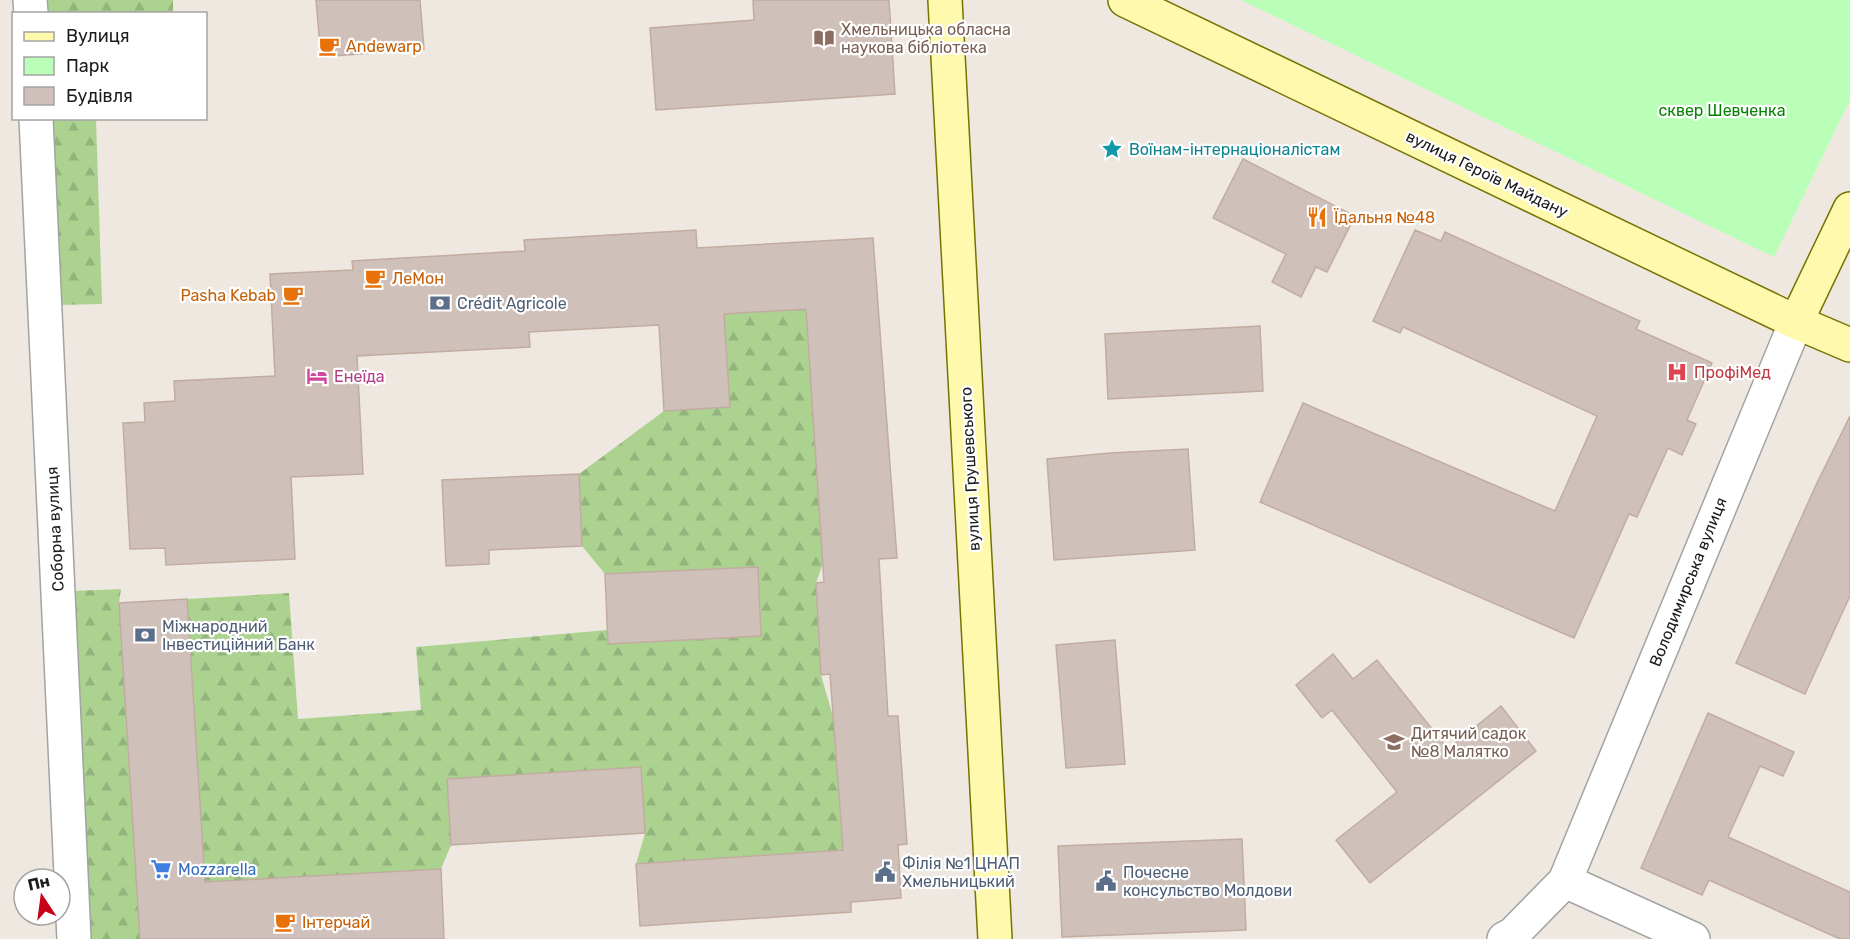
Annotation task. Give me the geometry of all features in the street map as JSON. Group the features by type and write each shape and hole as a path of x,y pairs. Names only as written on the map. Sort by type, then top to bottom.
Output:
{"street":[{"name":"вулиця Грушевського","path":"945,0 995,939"},
{"name":"вулиця Героїв Майдану","path":"1125,0 1796,322 1850,345"},
{"name":"Соборна вулиця","path":"36,120 74,939"},
{"name":"Володимирська вулиця","path":"1504,939 1513,934 1565,881 1796,322 1850,208"},
{"path":"1565,881 1693,939"}],"green space":[{"path":"46,0 173,0 173,12 47,12"},
{"name":"сквер Шевченка","path":"1241,0 1850,0 1850,100 1774,257"},
{"path":"51,120 96,120 102,304 59,305"},
{"path":"806,309 823,563 816,583 821,675 834,720 843,850 636,864 645,833 641,767 447,779 451,845 441,869 205,882 187,599 289,593 298,719 421,710 416,647 607,630 608,644 761,636 757,567 605,574 582,546 579,474 664,411 730,407 724,314"},
{"path":"121,589 119,603 140,939 90,939 73,591"}],"building":[{"path":"316,0 420,0 424,49 321,57"},
{"path":"753,0 889,0 895,94 656,110 650,28 754,20"},
{"path":"1243,159 1355,216 1327,272 1316,267 1301,297 1272,282 1286,254 1213,218"},
{"path":"696,230 697,248 873,238 897,558 879,559 888,716 898,716 907,844 898,845 901,898 851,902 851,912 640,926 636,864 843,850 830,674 821,675 816,583 824,582 806,309 724,314 730,407 664,411 659,325 529,332 530,347 357,356 363,474 291,477 295,559 166,565 165,548 130,549 123,423 145,422 144,403 175,401 174,381 275,376 270,274 353,270 352,261 525,251 524,240"},
{"path":"1415,230 1441,241 1445,232 1640,321 1636,329 1712,363 1687,420 1696,424 1682,455 1668,448 1637,517 1629,514 1574,638 1260,502 1303,403 1555,511 1597,416 1403,327 1400,333 1373,321"},
{"path":"1260,326 1263,391 1108,399 1105,334"},
{"path":"1850,416 1850,596 1805,694 1736,663 1816,485"},
{"path":"1188,449 1195,550 1054,560 1047,459"},
{"path":"579,474 582,546 489,550 489,564 446,566 442,480"},
{"path":"758,567 761,636 608,644 605,574"},
{"path":"187,599 205,882 441,869 444,939 140,939 119,603"},
{"path":"1115,640 1125,764 1066,768 1056,645"},
{"path":"1333,654 1353,679 1377,660 1448,749 1501,706 1536,751 1370,883 1336,840 1397,792 1332,710 1322,718 1296,685"},
{"path":"1708,713 1794,752 1783,776 1760,766 1728,837 1850,892 1850,939 1840,939 1709,880 1702,895 1641,868"},
{"path":"641,767 645,833 451,845 447,779"},
{"path":"1242,839 1246,930 1062,937 1058,846"}],"place":[{"name":"Хмельницька обласна наукова бібліотека","path":"824,38"},
{"name":"Andewarp","path":"329,46"},
{"name":"Воїнам-інтернаціоналістам","path":"1112,149"},
{"name":"Їдальня №48","path":"1317,217"},
{"name":"ЛеМон","path":"375,278"},
{"name":"Pasha Kebab","path":"293,295"},
{"name":"Crédit Agricole","path":"440,303"},
{"name":"ПрофіМед","path":"1677,372"},
{"name":"Енеїда","path":"317,376"},
{"name":"Міжнародний Інвестиційний Банк","path":"145,635"},
{"name":"Дитячий садок №8 Малятко","path":"1394,742"},
{"name":"Mozzarella","path":"161,869"},
{"name":"Філія №1 ЦНАП Хмельницький","path":"885,872"},
{"name":"Почесне консульство Молдови","path":"1106,881"},
{"name":"Інтерчай","path":"285,922"}]}
